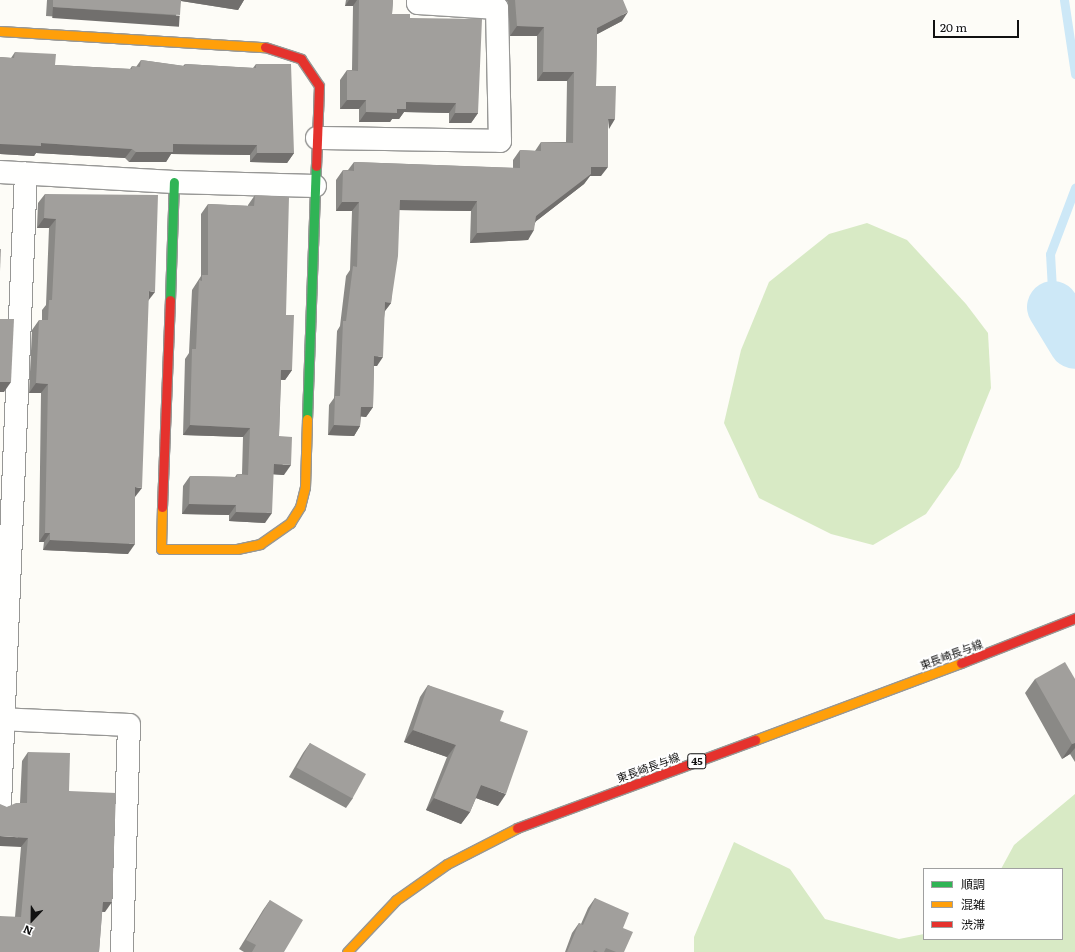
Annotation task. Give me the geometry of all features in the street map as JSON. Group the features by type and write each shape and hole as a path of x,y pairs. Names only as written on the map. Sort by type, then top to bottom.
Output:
{"street":[{"path":"317,138 500,141 497,8 418,3 418,0"},
{"path":"0,31 265,47 300,59 319,86 305,487 300,507 290,523 260,544 237,549 161,549 174,182"},
{"path":"0,172 174,182 315,186"},
{"path":"0,804 2,719 26,174"},
{"name":"東長崎長与線","path":"348,952 396,900 447,864 501,834 1075,618"},
{"path":"2,719 128,725 122,952"}],"green space":[{"path":"867,223 907,240 966,304 988,333 991,388 959,467 926,514 873,545 831,534 759,498 724,423 741,350 769,282 829,234"},
{"path":"1075,794 1075,952 694,952 694,937 734,842 790,869 825,919 899,939 923,934 923,940 1063,940 1063,868 1002,868 1014,845"}],"building":[{"path":"53,0 181,0 180,15 53,7"},
{"path":"359,0 393,0 392,14 410,14 410,18 482,19 478,113 455,113 456,103 406,102 406,109 397,109 397,113 366,112 366,100 347,100 347,70 358,71"},
{"path":"515,0 623,0 628,12 597,28 596,86 616,86 615,119 608,119 608,167 591,167 591,174 536,216 534,230 477,233 477,201 400,200 398,256 391,303 385,302 383,357 374,356 373,407 361,407 360,426 334,425 335,396 340,396 343,321 346,321 353,266 357,267 359,202 342,202 343,170 354,171 354,162 520,168 520,150 541,151 541,142 573,143 574,72 543,72 544,27 517,26"},
{"path":"15,52 56,54 55,65 132,69 132,66 140,67 141,60 185,66 185,64 256,68 256,64 291,64 294,153 257,153 257,145 173,144 173,152 136,152 132,149 41,143 41,146 0,144 0,57 14,58"},
{"path":"45,194 158,195 155,292 149,291 142,488 135,487 135,544 50,540 50,533 45,533 48,384 36,383 39,320 48,320 49,300 52,300 56,219 44,218"},
{"path":"255,195 289,197 286,315 294,315 292,370 281,370 279,436 292,437 291,465 274,464 272,513 236,512 236,505 189,504 190,476 237,477 237,474 248,475 250,428 190,425 192,349 196,349 199,280 202,281 202,275 208,275 208,204 254,206"},
{"path":"0,249 1,249 0,271"},
{"path":"0,319 14,319 11,382 0,382"},
{"path":"1065,662 1075,679 1075,743 1072,744 1035,679"},
{"path":"428,685 504,711 500,721 528,731 506,794 481,785 470,812 434,798 456,745 413,730"},
{"path":"310,743 366,774 352,799 296,767"},
{"path":"28,752 70,753 69,791 116,793 112,902 103,902 99,952 0,952 0,916 21,917 28,838 0,836 0,804 7,807 16,803 27,803"},
{"path":"595,898 629,913 623,928 633,932 624,952 616,952 606,948 604,952 594,950 593,952 567,952 579,923 583,925"},
{"path":"270,900 303,920 284,952 252,952 256,945 246,940"}],"waterway":[{"path":"1064,0 1075,74"},
{"path":"1053,307 1050,254 1075,188"},
{"path":"1053,307 1075,343"}],"traffic: fast":[{"path":"307,419 316,166"},
{"path":"170,300 174,182"}],"traffic: slow":[{"path":"0,31 265,47"},
{"path":"162,507 161,549 237,549 260,544 290,523 300,507 305,487 307,419"},
{"path":"755,740 961,663"},
{"path":"347,952 396,900 447,864 517,828"}],"traffic: jam":[{"path":"265,47 301,59 319,86 316,166"},
{"path":"162,507 170,300"},
{"path":"961,663 1075,618"},
{"path":"517,828 755,740"}]}
